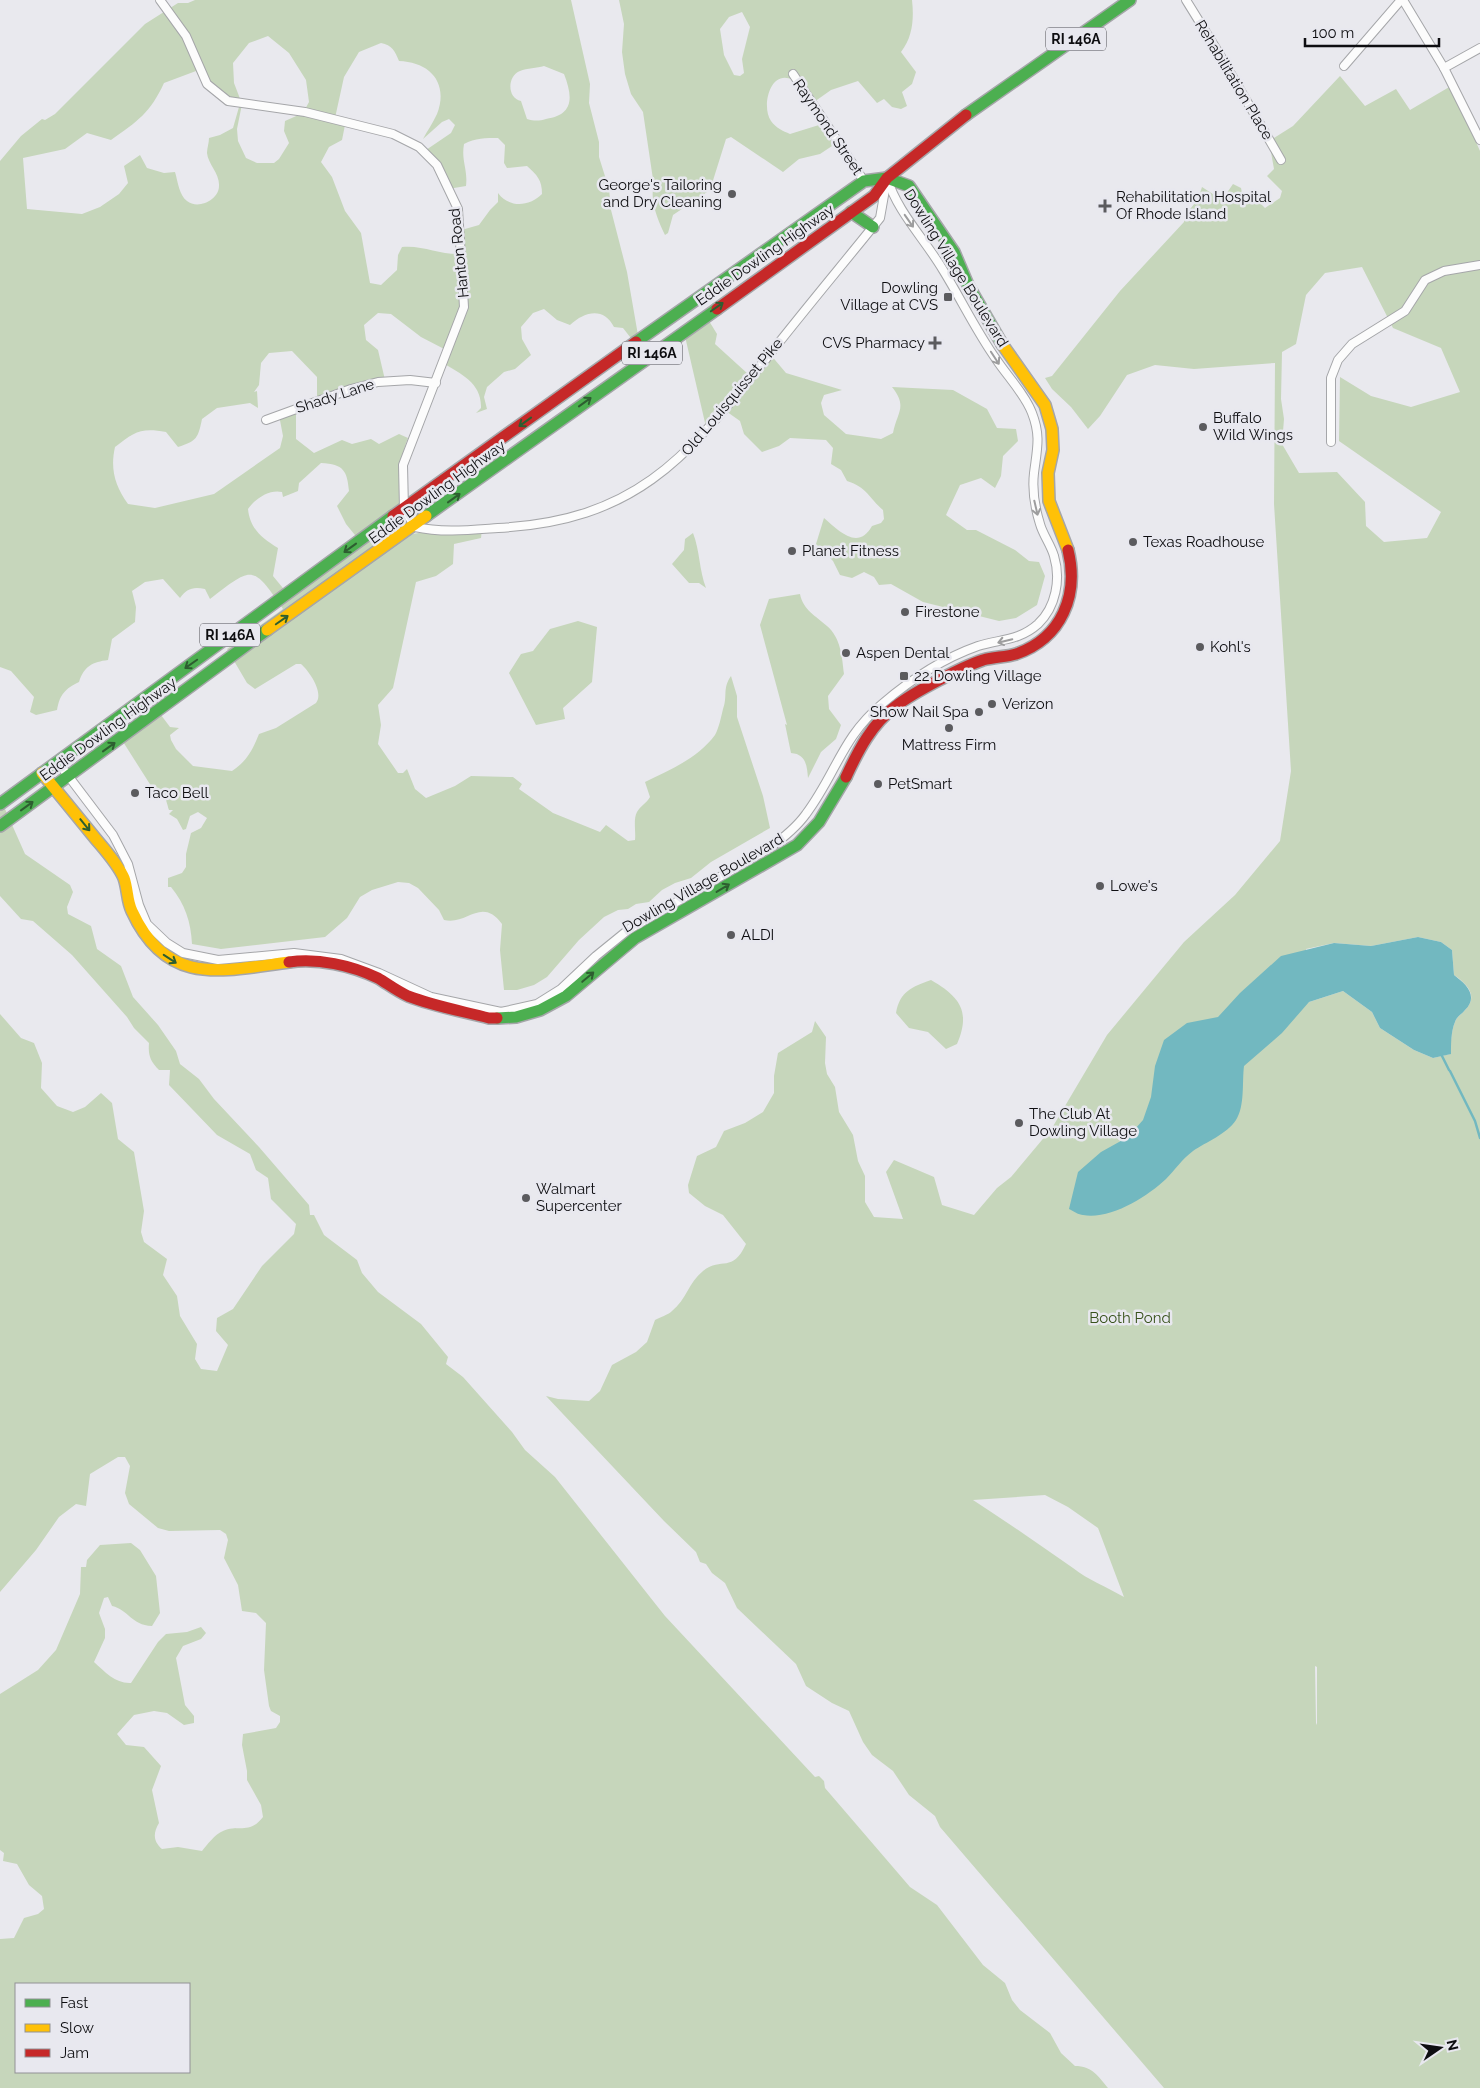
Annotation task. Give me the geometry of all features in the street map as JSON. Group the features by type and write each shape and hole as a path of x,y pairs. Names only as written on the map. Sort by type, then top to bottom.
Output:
{"main road":[{"name":"Eddie Dowling Highway","path":"0,826 269,629 874,196 887,178 961,119 1130,0"},
{"name":"Eddie Dowling Highway","path":"0,804 736,269 864,181 887,178"},
{"name":"Dowling Village Boulevard","path":"42,773 109,855 124,878 131,909 141,929 161,953 174,962 202,970 218,971 296,961 325,962 377,978 406,995 428,1003 489,1018 516,1017 540,1010 566,996 635,938 797,845 823,815 873,729 896,706 958,671 983,660 1016,654 1039,643 1055,628 1068,606 1072,579 1069,552 1049,501 1048,473 1052,450 1052,428 1045,405 1006,352 968,285 954,252 908,186 887,178"},
{"path":"852,212 873,227"}],"street":[{"name":"Hanton Road","path":"160,0 186,36 206,84 228,101 305,112 393,134 419,147 437,165 458,209 464,307 404,465 404,509"},
{"name":"Rehabilitation Place","path":"1186,0 1281,160"},
{"path":"1344,66 1402,0 1444,68 1480,140"},
{"path":"1444,68 1480,48"},
{"name":"Raymond Street","path":"793,74 864,181"},
{"name":"Old Louisquisset Pike","path":"415,526 433,531 517,527 566,520 609,505 643,487 669,468 706,432 880,218 887,178"},
{"name":"Dowling Village Boulevard","path":"57,761 113,835 128,864 139,905 147,924 167,943 183,953 218,960 294,953 341,959 379,973 431,997 502,1012 537,1004 561,990 596,956 628,930 736,869 785,836 806,815 827,782 844,746 864,719 890,697 949,658 979,646 1011,640 1038,624 1050,608 1056,590 1058,574 1054,555 1040,526 1034,498 1034,473 1038,452 1038,438 1031,411 994,358 942,268 894,200 887,178"},
{"path":"1331,442 1331,378 1338,360 1352,344 1405,311 1425,280 1444,271 1480,265"},
{"name":"Shady Lane","path":"266,420 351,389 378,382 410,380 436,383"},
{"path":"404,509 415,526"},
{"path":"109,855 119,847"}],"green space":[{"path":"195,0 571,0 590,84 589,103 599,142 599,157 609,189 611,210 627,272 639,341 634,342 623,328 614,327 605,316 600,314 588,314 570,325 557,320 544,309 533,313 521,327 522,339 531,355 515,369 504,372 487,387 484,397 487,409 476,413 481,408 478,392 469,380 443,363 448,351 421,337 391,314 378,313 364,325 366,340 378,350 385,380 317,401 317,377 292,351 269,353 261,363 259,385 254,392 257,391 258,408 250,403 217,408 202,419 198,435 193,441 178,447 166,432 150,430 138,432 115,447 113,463 117,484 128,504 155,508 214,494 280,448 283,436 279,415 296,409 296,439 314,453 342,440 352,444 371,439 379,444 399,434 408,438 400,472 402,506 417,502 421,509 438,507 407,535 453,527 482,529 481,538 454,544 453,564 436,576 416,582 393,688 378,705 381,725 378,744 398,773 403,773 407,769 415,789 426,798 455,786 471,776 513,777 522,784 519,789 553,813 600,832 606,825 628,841 635,840 636,815 650,797 645,782 692,757 715,735 719,726 728,681 731,676 737,696 737,717 763,796 770,828 711,862 691,878 662,890 649,902 636,904 628,909 618,910 604,917 579,940 547,977 534,985 517,990 504,990 500,950 502,924 494,916 487,912 480,912 452,921 444,920 439,910 418,888 409,883 398,882 372,890 360,897 347,918 325,937 221,949 192,944 186,914 176,893 171,887 168,887 168,878 182,873 186,867 186,854 191,833 201,828 207,818 198,812 190,816 186,829 183,830 177,819 169,814 173,810 169,810 164,796 153,789 120,737 158,711 170,727 179,728 170,735 171,740 176,749 193,766 232,771 248,755 259,734 276,728 316,703 318,699 317,688 312,677 301,664 296,664 255,689 247,683 227,649 283,609 273,594 257,577 251,575 243,576 210,599 205,589 190,589 180,598 163,579 145,582 132,591 136,607 135,622 112,639 108,660 98,662 86,669 79,682 64,693 57,710 36,715 30,712 34,697 11,671 0,667 0,161 21,136 42,119 45,120 55,114 145,24 178,3 188,3","holes":["268,36 289,53 306,80 309,102 303,113 285,121 284,131 289,143 279,159 274,163 257,163 246,158 238,141 237,129 242,104 234,83 233,63 249,43","381,43 388,45 394,51 399,61 420,65 434,76 438,84 440,103 437,114 423,139 442,122 449,119 455,125 451,133 426,150 448,189 466,186 463,155 464,144 476,139 498,138 505,145 504,163 507,168 527,166 538,178 542,194 531,201 519,204 508,201 498,193 498,202 479,225 458,231 458,254 416,247 402,247 398,255 397,270 381,285 370,283 361,233 345,211 332,177 321,162 329,147 342,140 345,125 335,118 344,77 359,52","544,66 564,74 570,97 569,104 562,114 539,120 527,119 521,101 513,96 510,87 513,77 526,69","196,71 204,85 239,107 233,128 209,138 208,157 219,182 216,196 202,204 192,204 180,192 175,172 164,173 147,168 140,155 124,166 128,183 119,194 100,207 82,214 27,209 23,158 65,149 87,133 111,140 142,116 154,102 164,83","321,463 335,465 343,470 347,478 349,491 337,506 346,524 359,540 287,593 273,576 278,548 254,527 248,509 258,498 267,493 282,492 283,497 298,491 299,483"]},
{"path":"619,0 912,0 912,27 908,40 901,52 916,72 912,84 902,92 907,106 901,109 892,107 884,99 877,103 858,81 831,90 814,102 802,87 793,80 778,79 773,84 768,99 768,115 771,121 780,129 790,134 819,125 829,126 838,142 820,154 799,159 783,172 731,137 726,139 710,190 673,215 668,233 665,235 654,204 654,186 643,112 631,94 625,74 622,52 624,24","holes":["742,12 750,27 742,59 744,73 740,76 734,75 724,55 720,29 729,17"]},
{"name":"Booth Pond","path":"1340,76 1365,106 1396,89 1410,110 1451,86 1480,151 1480,2088 1164,2088 940,1827 935,1816 909,1795 893,1771 872,1755 863,1742 849,1711 832,1703 806,1686 796,1664 737,1608 725,1583 712,1573 706,1564 700,1562 696,1552 664,1521 546,1396 558,1399 589,1401 600,1391 612,1365 636,1352 647,1342 655,1320 677,1307 698,1275 710,1267 731,1262 741,1253 746,1244 723,1215 705,1206 689,1193 688,1185 697,1156 716,1147 724,1131 745,1123 763,1112 774,1093 774,1076 778,1053 812,1032 815,1021 826,1037 825,1063 827,1074 835,1087 839,1112 853,1135 858,1161 865,1176 865,1202 874,1217 903,1219 886,1172 894,1160 934,1177 942,1205 974,1215 997,1188 1011,1177 1052,1128 1107,1035 1184,942 1235,895 1280,841 1291,771 1274,504 1275,363 1194,369 1155,365 1127,375 1100,416 1088,429 1071,407 1052,389 1045,378 1052,376 1120,291 1184,222 1184,217 1198,199 1202,187 1222,200 1233,184 1241,188 1243,198 1248,199 1253,196 1265,208 1280,198 1282,191 1267,176 1274,169 1269,141 1293,126","holes":["1362,267 1393,328 1441,348 1460,392 1411,407 1371,396 1340,377 1339,441 1441,512 1427,538 1384,542 1366,526 1365,502 1337,472 1299,473 1282,444 1284,419 1281,399 1282,352 1296,344 1306,295 1325,273","1418,937 1441,942 1452,950 1454,975 1467,986 1470,991 1471,1000 1455,1022 1450,1054 1433,1058 1414,1050 1380,1028 1372,1012 1343,991 1306,1003 1306,949 1334,943 1371,946","1045,1495 1068,1507 1098,1528 1124,1597 1091,1580 973,1500","1315,1666 1317,1667 1317,1725"]},
{"path":"706,316 717,334 715,344 748,374 752,375 770,354 786,373 842,390 824,395 821,403 824,415 846,434 881,439 893,433 900,405 897,394 892,387 953,390 987,409 997,428 1016,429 1018,441 1003,456 1001,476 995,488 981,478 960,485 946,515 967,530 976,530 1015,550 1029,561 1039,562 1045,576 1037,605 1016,618 999,621 923,602 891,584 879,585 874,577 864,572 852,578 840,575 833,561 816,544 824,518 842,533 855,538 861,537 872,526 881,523 884,519 883,510 859,486 847,481 841,470 831,464 833,448 826,440 790,438 779,446 762,452 744,434 740,421 723,409 706,427 684,332"},
{"path":"693,533 706,588 699,583 689,583 672,564 684,550 685,539"},
{"path":"800,594 807,609 827,626 835,636 840,648 844,674 828,696 829,709 841,725 836,739 821,752 808,778 803,758 791,753 785,724 787,725 760,625 769,599"},
{"path":"578,621 597,627 592,682 563,708 565,719 536,725 509,673 521,654 533,651 550,629"},
{"path":"0,802 25,854 70,885 73,892 67,907 68,914 91,926 97,949 121,966 133,997 158,1025 176,1051 180,1064 199,1079 214,1099 309,1205 310,1215 314,1215 324,1235 357,1260 362,1273 378,1292 421,1324 448,1357 446,1364 463,1377 512,1432 525,1450 555,1477 665,1616 815,1777 819,1776 824,1781 825,1788 910,1887 937,1905 983,1965 1005,1983 1012,2000 1020,2010 1050,2033 1061,2053 1075,2066 1081,2066 1090,2070 1108,2088 0,2088 0,1939 14,1938 24,1918 38,1914 44,1909 42,1896 29,1885 17,1864 3,1861 4,1853 0,1850 0,1694 38,1670 56,1650 80,1594 81,1567 86,1567 87,1560 100,1545 131,1543 140,1550 156,1576 160,1613 152,1626 139,1623 118,1608 112,1606 108,1597 104,1598 99,1613 105,1629 105,1638 94,1662 120,1682 131,1683 158,1642 166,1634 187,1632 201,1627 206,1633 201,1639 183,1646 176,1658 185,1705 194,1716 194,1723 184,1725 167,1713 154,1711 134,1715 117,1734 126,1745 144,1747 161,1766 152,1790 159,1823 155,1837 162,1849 178,1847 202,1851 220,1832 253,1826 263,1817 261,1805 247,1780 242,1745 243,1734 276,1728 280,1722 280,1716 271,1711 269,1706 264,1670 266,1623 256,1613 242,1611 238,1585 224,1558 228,1540 226,1534 220,1530 169,1531 158,1528 129,1504 125,1493 130,1466 125,1457 118,1457 90,1474 86,1506 76,1504 59,1517 36,1550 0,1592 0,1014 21,1038 34,1043 42,1063 41,1088 57,1106 73,1112 85,1107 101,1093 112,1103 118,1139 134,1152 144,1211 141,1232 144,1242 167,1259 163,1275 177,1296 180,1316 197,1344 195,1359 201,1369 217,1371 228,1345 216,1331 217,1318 233,1309 262,1266 294,1234 296,1224 271,1199 268,1178 256,1170 250,1154 217,1135 169,1085 170,1070 159,1070 156,1067 150,1058 149,1043 72,955 33,921 21,919 0,896"},
{"path":"931,980 956,999 963,1014 961,1032 957,1044 946,1049 928,1032 909,1028 896,1013 900,1000 908,991"}],"water":[{"path":"1418,937 1441,942 1452,950 1454,975 1463,982 1471,995 1469,1005 1457,1018 1454,1026 1451,1038 1451,1054 1433,1058 1414,1050 1380,1028 1372,1012 1343,991 1309,1002 1282,1033 1244,1066 1241,1108 1232,1125 1185,1157 1158,1186 1128,1206 1094,1216 1081,1215 1069,1209 1078,1172 1101,1152 1128,1137 1143,1120 1151,1097 1155,1066 1164,1040 1187,1023 1218,1017 1240,993 1281,956 1334,943 1371,946"}],"waterway":[{"path":"1442,1056 1449,1070"},
{"path":"1450,1071 1475,1121 1480,1138"}],"traffic: fast":[{"path":"966,115 1130,0"},
{"path":"887,178 909,186 954,252 968,285 1002,344"},
{"path":"636,342 864,181 887,178"},
{"path":"851,212 873,227"},
{"path":"426,516 717,309"},
{"path":"0,804 393,516"},
{"path":"0,826 267,630"},
{"path":"497,1018 516,1017 540,1010 566,996 635,938 797,845 819,822 846,777"}],"traffic: slow":[{"path":"1002,344 1045,405 1052,429 1053,450 1048,473 1049,501 1068,550"},
{"path":"267,630 426,516"},
{"path":"42,773 118,868 124,878 132,911 146,935 162,952 179,963 198,968 219,970 241,969 289,962"}],"traffic: jam":[{"path":"717,309 874,196 887,178 966,115"},
{"path":"393,516 636,342"},
{"path":"846,777 873,729 887,713 904,700 963,668 983,660 1016,654 1032,647 1056,626 1069,598 1071,567 1068,550"},
{"path":"289,962 311,961 346,966 378,978 418,1000 489,1018 497,1018"}],"place":[{"name":"George's Tailoring and Dry Cleaning","path":"732,194"},
{"name":"Rehabilitation Hospital Of Rhode Island","path":"1105,206"},
{"name":"Dowling Village at CVS","path":"948,297"},
{"name":"CVS Pharmacy","path":"935,343"},
{"name":"Buffalo Wild Wings","path":"1203,427"},
{"name":"Texas Roadhouse","path":"1133,542"},
{"name":"Planet Fitness","path":"792,551"},
{"name":"Firestone","path":"905,612"},
{"name":"Kohl's","path":"1200,647"},
{"name":"Aspen Dental","path":"846,653"},
{"name":"22 Dowling Village","path":"904,676"},
{"name":"Verizon","path":"992,704"},
{"name":"Show Nail Spa","path":"979,712"},
{"name":"Mattress Firm","path":"949,728"},
{"name":"PetSmart","path":"878,784"},
{"name":"Taco Bell","path":"135,793"},
{"name":"Lowe's","path":"1100,886"},
{"name":"ALDI","path":"731,935"},
{"name":"The Club At Dowling Village","path":"1019,1123"},
{"name":"Walmart Supercenter","path":"526,1198"}]}
